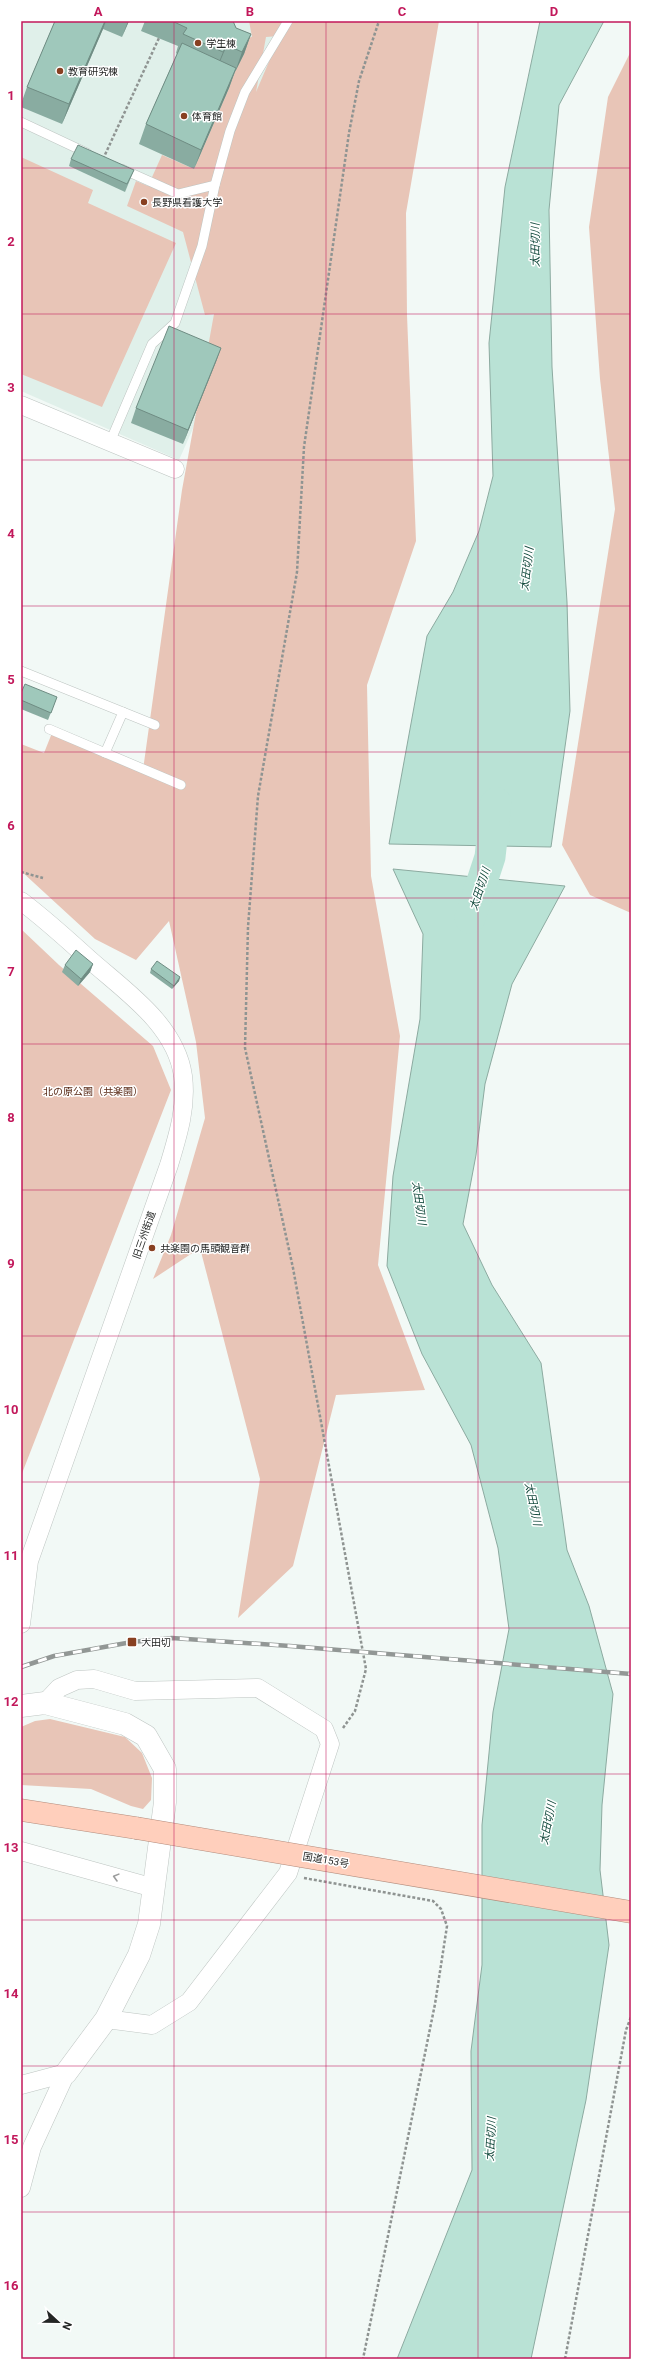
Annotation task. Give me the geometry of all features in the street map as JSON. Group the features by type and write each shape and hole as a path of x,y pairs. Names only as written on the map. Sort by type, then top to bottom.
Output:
{"highway":[{"name":"国道153号","path":"21,1810 136,1828 631,1912"}],"street":[{"path":"21,405 175,470"},
{"name":"旧三州街道","path":"21,901 56,928 148,1012 168,1037 183,1074 185,1096 182,1122 169,1165 29,1561 21,1624"},
{"path":"45,1703 59,1688 77,1680 94,1679 135,1691 258,1688 324,1729 330,1744 288,1873 189,2002 152,2025 106,2019"},
{"path":"21,1706 45,1703 125,1724 146,1736 156,1750 165,1769 165,1802 149,1924 139,1955 106,2019 66,2074 32,2147 21,2188"},
{"path":"21,1851 154,1888"},
{"path":"21,2085 66,2074"}],"lane":[{"path":"110,442 152,344 174,323 202,246 215,185 230,131 245,92 288,21"},
{"path":"21,122 102,160"},
{"path":"116,166 178,194 215,185"},
{"path":"21,672 155,725"},
{"path":"105,753 123,712"},
{"path":"49,729 181,785"}],"path":[{"path":"330,1744 355,1711 366,1669 293,1268 246,1048 248,927 258,796 297,572 304,447 349,133 359,81 379,21"},
{"path":"102,160 159,38"},
{"path":"21,872 43,878"},
{"path":"288,1873 304,1878 433,1901 441,1909 447,1926 435,2004 363,2359"},
{"path":"565,2359 626,2030 631,2017"}],"shaded area":[{"name":"長野県看護大学","path":"21,21 313,21 226,354 179,460 21,391"}],"green space":[{"path":"249,21 439,21 406,213 407,315 416,541 367,685 371,876 400,1036 378,1265 425,1390 336,1395 293,1566 238,1618 260,1479 200,1248 153,1279 171,1235 205,1118 196,1042 169,921 136,960 95,939 21,871 21,744 44,753 52,733 143,770 182,490 214,314 205,315 183,232 127,206 136,181 148,186 162,155 194,169 229,88 219,64 235,71 244,54 240,38 252,37","holes":["280,36 256,92 266,37"]},
{"path":"631,51 631,913 590,895 562,845 615,509 600,379 589,227 608,97"},
{"path":"21,157 93,190 88,203 176,243 102,407 21,374"},
{"name":"北の原公園（共楽園）","path":"21,929 59,965 153,1046 171,1090 21,1476"},
{"path":"50,1719 125,1737 142,1753 152,1778 151,1800 143,1809 131,1806 91,1789 21,1785 21,1727 35,1721"}],"water":[{"path":"540,21 604,21 559,105 549,210 552,367 567,602 570,711 551,847 389,844 427,636 453,592 479,531 493,476 489,343 505,187"},
{"path":"393,869 565,886 512,984 485,1084 476,1155 463,1224 492,1285 541,1363 567,1550 589,1606 613,1694 602,1805 600,1870 609,1945 586,2100 531,2359 397,2359 472,2170 471,2051 482,1965 482,1825 493,1712 509,1629 498,1548 471,1445 422,1354 387,1266 393,1176 420,1019 423,934"}],"building":[{"name":"教育研究棟","path":"55,21 105,21 69,104 27,87"},
{"path":"172,21 233,21 236,28 251,34 242,52 227,45 223,52 183,34 187,28"},
{"name":"体育館","path":"182,43 236,68 201,150 146,124"},
{"path":"78,145 134,170 127,184 71,159"},
{"path":"169,326 221,348 188,430 136,408"},
{"path":"25,684 57,697 51,713 21,700 21,693"},
{"path":"76,950 93,964 81,979 65,965"},
{"path":"157,961 180,977 174,986 151,969"}],"waterway":[{"name":"太田切川","path":"470,918 490,857 496,803"}],"railway":[{"path":"21,1667 54,1656 132,1642 172,1638 290,1646 631,1674"}],"place":[{"name":"学生棟","path":"198,43"},
{"name":"教育研究棟","path":"60,71"},
{"name":"体育館","path":"184,116"},
{"name":"長野県看護大学","path":"144,202"},
{"name":"共楽園の馬頭観音群","path":"152,1248"},
{"name":"大田切","path":"132,1642"}]}
